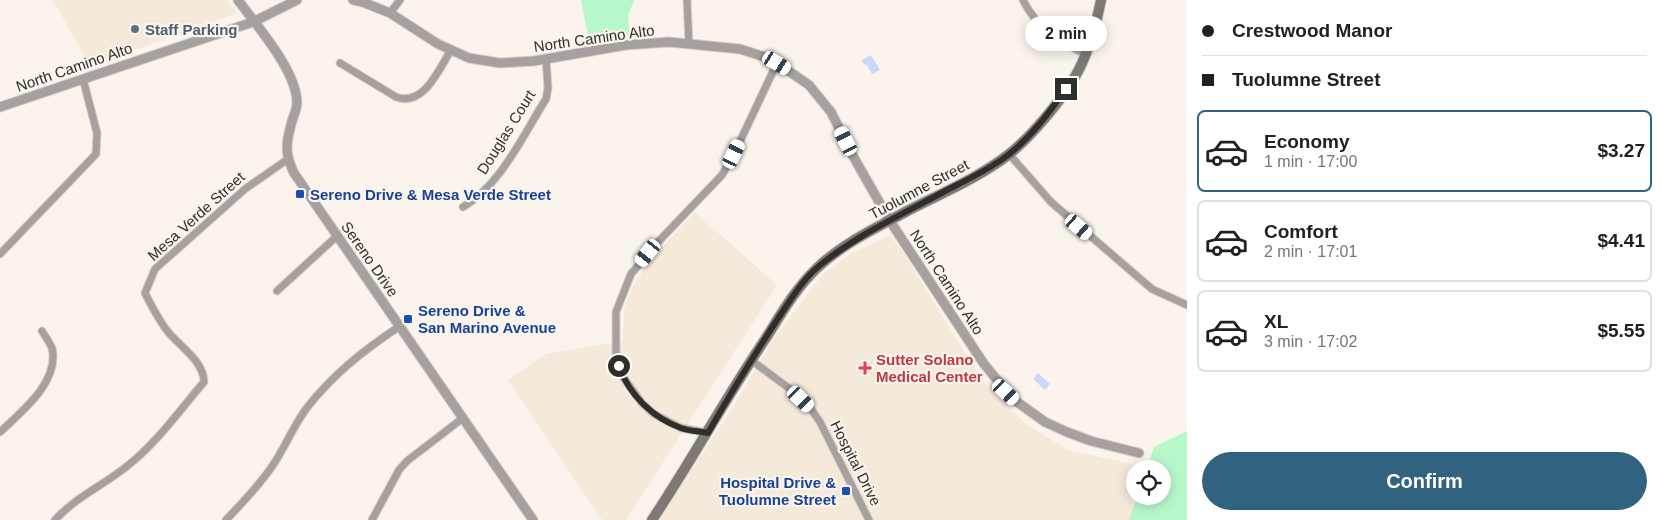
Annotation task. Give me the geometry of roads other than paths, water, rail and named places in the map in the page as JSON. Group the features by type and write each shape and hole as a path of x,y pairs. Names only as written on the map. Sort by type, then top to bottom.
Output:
{"main road":[{"name":"Tuolumne Street","path":"652,520 708,433 751,360 799,288 817,268 849,244 978,174 1010,154 1044,119 1076,74 1095,29 1101,0"}],"street":[{"path":"238,0 275,51 292,79 296,90 297,105 287,143 288,159"},
{"name":"North Camino Alto","path":"0,107 253,22 297,0"},
{"name":"North Camino Alto","path":"353,0 390,13 438,44 470,58 500,62 534,61 626,45 669,42 740,49 771,59 810,85 831,112 890,221 984,364 1006,392 1046,422 1067,432 1091,441 1139,454"},
{"path":"390,13 400,0"},
{"path":"687,0 689,44"},
{"path":"1023,0 1039,24 1050,34 1085,54"},
{"path":"340,63 404,100 420,95 424,91 451,50"},
{"name":"Douglas Court","path":"463,207 475,200 498,175 546,99 548,88 546,59"},
{"path":"708,433 681,428 654,414 642,403 623,377 616,356 616,312 631,274 657,243 722,175 734,154 777,63"},
{"path":"0,254 96,154 97,132 83,79"},
{"path":"1010,154 1051,202 1152,289 1187,305"},
{"name":"Sereno Drive","path":"288,159 294,173 533,520"},
{"name":"Mesa Verde Street","path":"55,520 67,506 125,468 144,451 204,382 204,373 190,354 168,332 145,293 155,269 245,188 288,159"},
{"path":"277,291 337,236"},
{"path":"226,520 254,492 307,408 340,370 364,350 400,326"},
{"path":"0,432 46,383 52,362 52,348 42,331"},
{"name":"Hospital Drive","path":"751,360 794,392 809,406 820,422 869,520"},
{"path":"372,520 399,470 407,461 463,418"}],"water":[{"path":"871,55 880,70 872,74 862,60"},
{"path":"1038,373 1050,384 1045,390 1033,379"}],"place":[{"name":"Staff Parking","path":"135,29"},
{"name":"Sereno Drive & Mesa Verde Street","path":"300,194"},
{"name":"Sereno Drive & San Marino Avenue","path":"408,319"},
{"name":"Sutter Solano Medical Center","path":"865,368"},
{"name":"Hospital Drive & Tuolumne Street","path":"846,491"}]}
